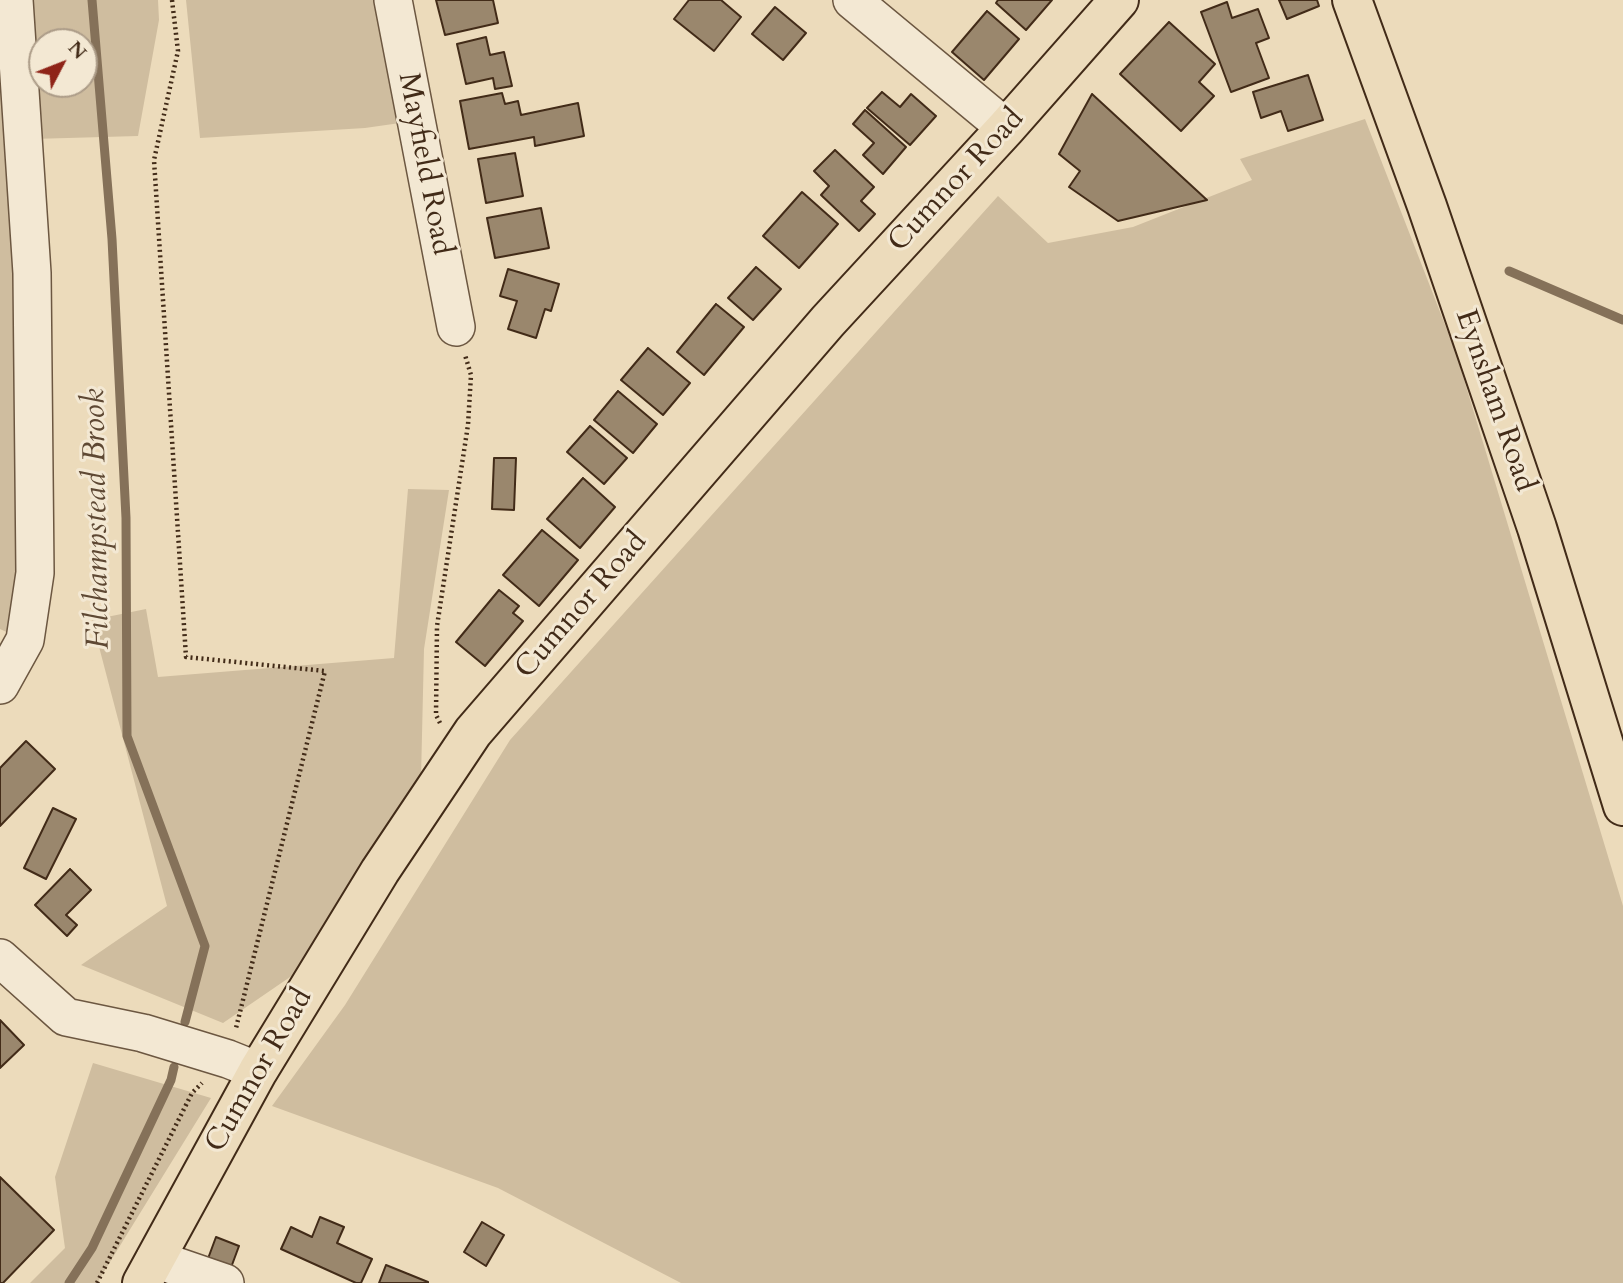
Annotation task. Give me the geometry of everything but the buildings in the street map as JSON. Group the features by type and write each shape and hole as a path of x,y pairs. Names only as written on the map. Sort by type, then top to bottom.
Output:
{"main road":[{"name":"Cumnor Road","path":"148,1271 243,1065 380,871 473,732 828,321 1006,128 1119,0"},
{"name":"Eynsham Road","path":"1352,0 1432,219 1537,528 1623,807"}],"street":[{"path":"0,685 25,640 35,573 32,273 14,0"},
{"name":"Mayfield Road","path":"393,0 456,327"},
{"path":"852,0 1006,128"},
{"path":"0,958 66,1017 143,1033 243,1065"},
{"path":"148,1271 225,1283"}],"path":[{"path":"97,1283 192,1093 243,1065 325,671 186,657 154,160 178,51 172,0"},
{"path":"454,760 453,750 436,715 437,626 470,400 471,375 456,327"}],"shaded area":[{"path":"0,0 33,543 13,635 0,629"},
{"path":"20,0 158,0 159,20 138,136 32,139 28,98 98,98 98,28 28,28 28,93"},
{"path":"186,0 395,0 414,121 365,128 200,138"},
{"path":"1365,119 1456,353 1623,906 1623,1283 681,1283 498,1188 272,1106 345,1005 510,740 998,196 1048,243 1133,227 1252,180 1240,159"},
{"path":"408,489 449,490 424,649 421,778 293,975 223,1023 81,965 167,906 92,620 146,609 158,677 394,658"},
{"path":"93,1063 211,1098 97,1283 30,1283 65,1248 55,1177"}],"waterway":[{"name":"Filchampstead Brook","path":"92,0 112,239 126,518 127,736 205,946 185,1022"},
{"path":"1509,271 1623,320"},
{"name":"Filchampstead Brook","path":"69,1283 92,1248 171,1080 174,1067"}]}
